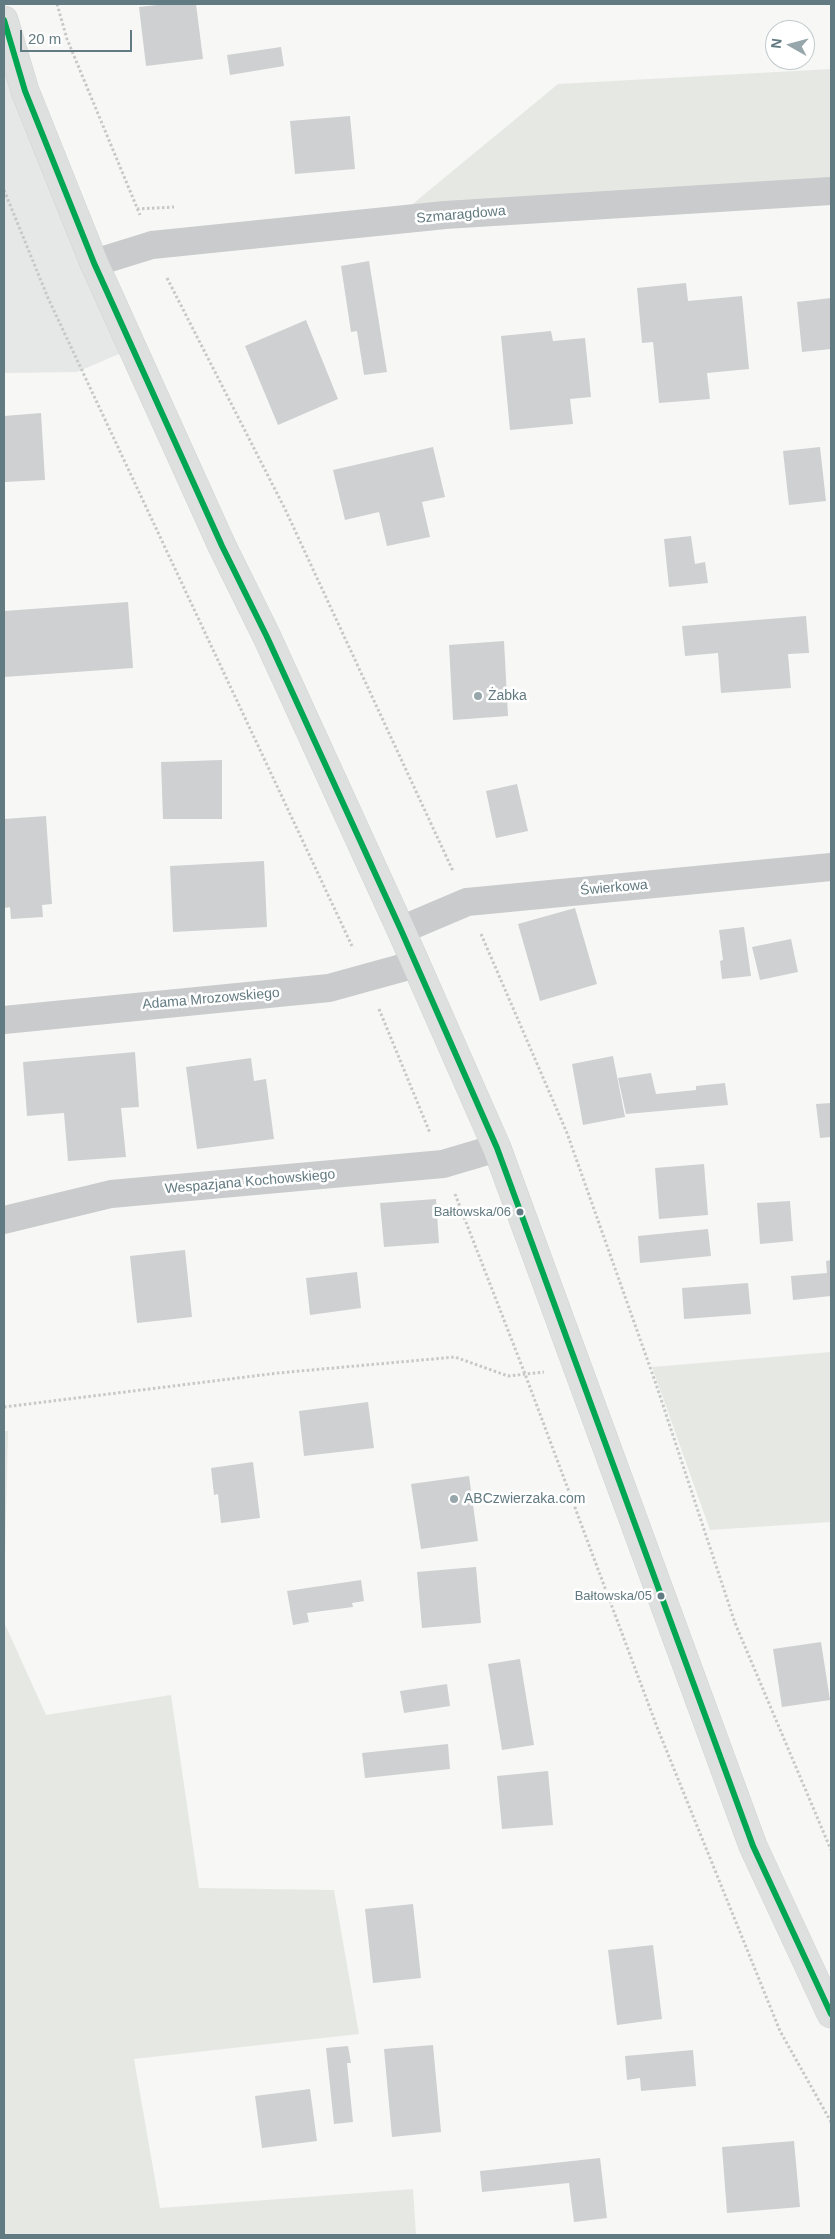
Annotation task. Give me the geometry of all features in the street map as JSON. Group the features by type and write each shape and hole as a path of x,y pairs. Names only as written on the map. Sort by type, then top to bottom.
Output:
{"main road":[{"path":"4,20 25,91 94,263 222,546 267,637 401,930 497,1148 753,1846 831,2014"}],"street":[{"name":"Szmaragdowa","path":"94,263 152,245 445,215 831,191"},
{"name":"Świerkowa","path":"401,930 467,902 831,867"},
{"name":"Adama Mrozowskiego","path":"4,1020 329,988 416,964"},
{"name":"Wespazjana Kochowskiego","path":"4,1220 111,1194 443,1164 497,1148"}],"path":[{"path":"4,1407 278,1373 455,1357 508,1376 579,1368"}],"shaded area":[{"path":"4,21 133,348 77,372 4,373"},
{"path":"831,69 831,191 392,221 558,84"},
{"path":"831,1352 831,1522 710,1530 652,1367"},
{"path":"4,1431 8,1431 4,1597"},
{"path":"4,1622 46,1715 171,1695 199,1888 334,1890 359,2034 134,2059 160,2208 413,2189 416,2235 4,2235"}],"building":[{"path":"166,4 196,4 203,59 146,66 139,7"},
{"path":"281,47 284,66 230,75 227,55"},
{"path":"350,116 355,169 295,174 290,121"},
{"path":"369,261 387,372 364,375 357,331 351,332 341,266"},
{"path":"686,283 688,301 742,296 749,369 707,373 710,399 659,403 653,342 642,343 637,288"},
{"path":"831,298 831,349 802,352 797,302"},
{"path":"306,320 338,399 278,425 245,346"},
{"path":"551,331 553,341 585,338 591,397 570,399 573,424 510,430 501,336"},
{"path":"41,413 45,480 4,482 4,416"},
{"path":"433,447 445,497 422,502 430,537 387,546 379,512 345,520 333,470"},
{"path":"820,447 826,501 789,505 783,451"},
{"path":"691,536 695,564 705,562 708,583 669,587 664,539"},
{"path":"128,602 133,668 4,677 4,611"},
{"path":"806,616 809,653 788,654 791,688 721,693 718,653 685,656 682,626"},
{"path":"504,641 508,716 453,720 449,645"},
{"path":"222,760 222,819 163,819 161,762"},
{"path":"517,784 528,831 496,838 486,791"},
{"path":"46,816 52,904 42,905 43,917 11,919 10,907 4,908 4,819"},
{"path":"264,861 267,927 173,932 170,866"},
{"path":"575,908 597,984 540,1001 518,924"},
{"path":"744,927 751,976 722,979 720,961 723,960 719,930"},
{"path":"791,939 798,972 760,980 752,947"},
{"path":"135,1052 139,1107 121,1108 126,1157 68,1161 64,1113 27,1116 23,1062"},
{"path":"613,1056 625,1117 583,1125 572,1064"},
{"path":"251,1058 254,1081 266,1079 274,1139 197,1149 186,1067"},
{"path":"651,1073 656,1094 696,1090 696,1086 725,1083 728,1105 626,1114 618,1078"},
{"path":"831,1103 831,1137 820,1138 816,1104"},
{"path":"704,1164 708,1215 659,1219 655,1168"},
{"path":"436,1199 439,1243 384,1247 380,1203"},
{"path":"790,1201 793,1241 760,1244 757,1203"},
{"path":"708,1229 711,1256 640,1263 638,1236"},
{"path":"185,1250 192,1317 137,1323 130,1256"},
{"path":"831,1260 831,1296 793,1300 791,1276 827,1273 826,1261"},
{"path":"357,1272 361,1308 310,1315 306,1278"},
{"path":"748,1283 751,1314 684,1319 682,1288"},
{"path":"368,1402 374,1448 304,1456 299,1411"},
{"path":"253,1462 260,1518 221,1523 218,1494 214,1495 211,1468"},
{"path":"469,1476 478,1541 421,1549 411,1484"},
{"path":"476,1567 481,1623 422,1628 417,1572"},
{"path":"361,1580 364,1601 352,1603 353,1607 307,1613 309,1622 293,1625 287,1591"},
{"path":"821,1642 830,1700 782,1707 773,1649"},
{"path":"520,1659 534,1745 502,1750 488,1664"},
{"path":"447,1684 450,1706 404,1713 400,1691"},
{"path":"448,1744 450,1769 365,1778 362,1753"},
{"path":"548,1771 553,1825 502,1829 497,1776"},
{"path":"413,1904 421,1978 373,1983 365,1909"},
{"path":"653,1945 662,2019 617,2025 608,1950"},
{"path":"433,2045 441,2132 392,2137 384,2049"},
{"path":"348,2046 351,2063 347,2063 353,2122 334,2124 326,2048"},
{"path":"693,2050 696,2086 641,2091 640,2078 627,2080 625,2056"},
{"path":"310,2089 317,2141 262,2148 255,2096"},
{"path":"794,2141 800,2207 727,2213 722,2147"},
{"path":"600,2158 607,2218 574,2222 569,2183 482,2192 480,2171"}],"transit line":[{"path":"4,20 25,91 94,263 222,546 267,637 401,930 497,1148 753,1846 831,2014"}],"place":[{"name":"Żabka","path":"478,696"},
{"name":"Bałtowska/06","path":"520,1212"},
{"name":"ABCzwierzaka.com","path":"454,1499"},
{"name":"Bałtowska/05","path":"661,1596"}]}
